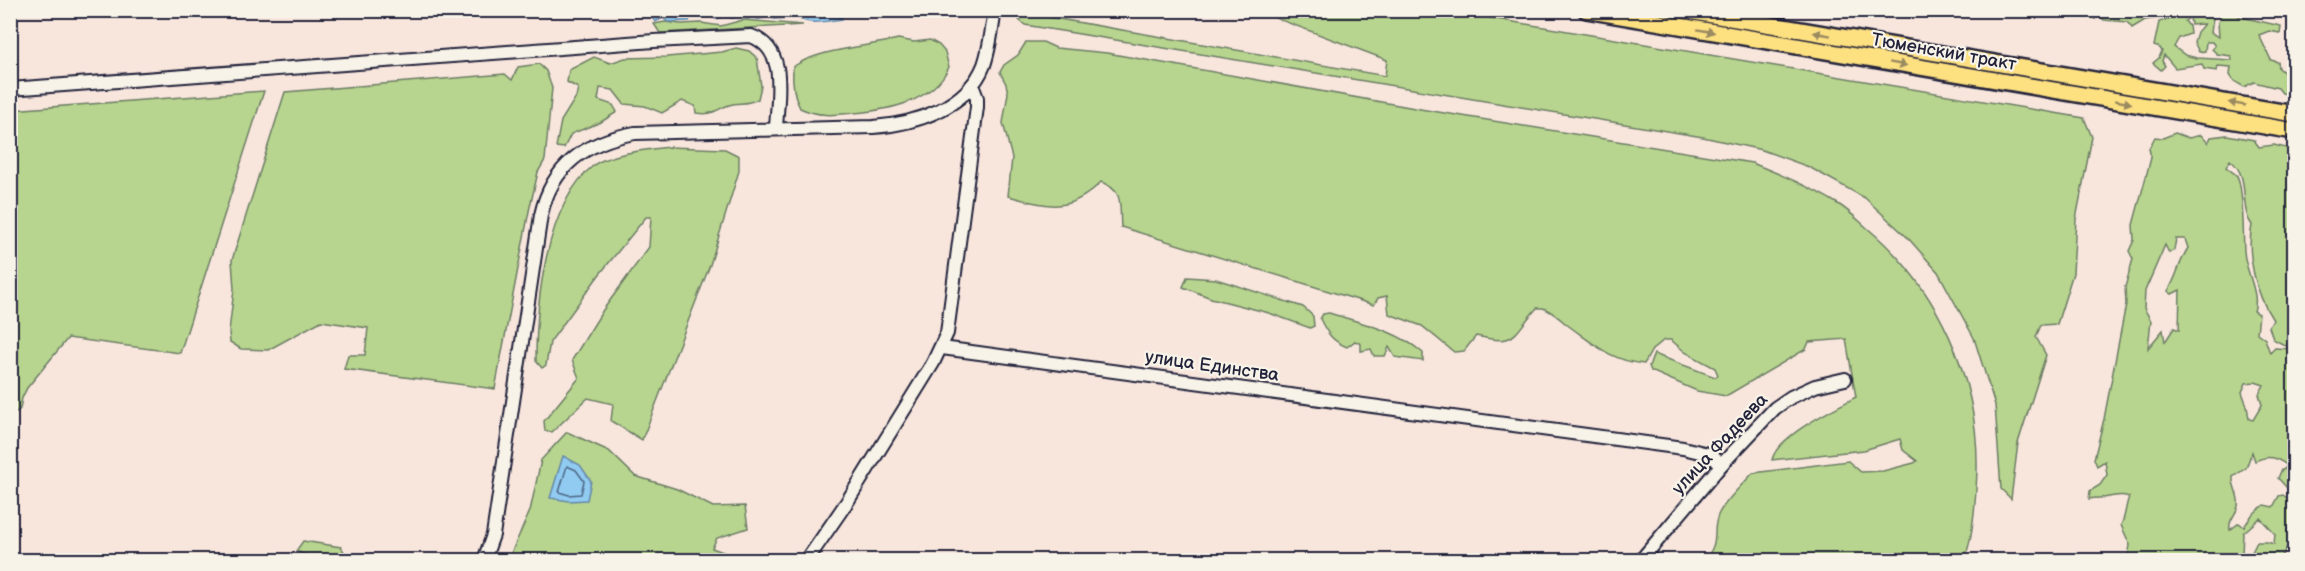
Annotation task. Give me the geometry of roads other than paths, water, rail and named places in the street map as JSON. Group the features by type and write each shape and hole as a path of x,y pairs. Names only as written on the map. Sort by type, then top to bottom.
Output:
{"main road":[{"name":"Тюменский тракт","path":"1586,10 2295,131"},
{"name":"Тюменский тракт","path":"1683,10 2295,114"}],"street":[{"path":"484,561 493,535 541,215 548,190 554,179 570,161 581,153 623,135 648,132 873,127 902,124 923,118 946,107 972,85 984,64 995,10"},
{"path":"10,89 654,40 751,36 770,48 777,64 776,129"},
{"path":"807,561 847,502 942,348 951,311 976,122 977,98 972,85"},
{"name":"улица Единства","path":"942,348 1683,448 1708,454 1722,464"},
{"name":"улица Фадеева","path":"1641,561 1761,421 1791,397 1815,386 1845,379"}],"water":[{"path":"652,10 721,10 729,13 735,10 817,10 824,16 840,16 842,19 812,22 796,17 747,19 741,15 716,19 694,12 689,21 668,22 663,18 655,22 651,16"},
{"path":"563,456 580,465 591,481 587,500 569,501 550,498"}]}
